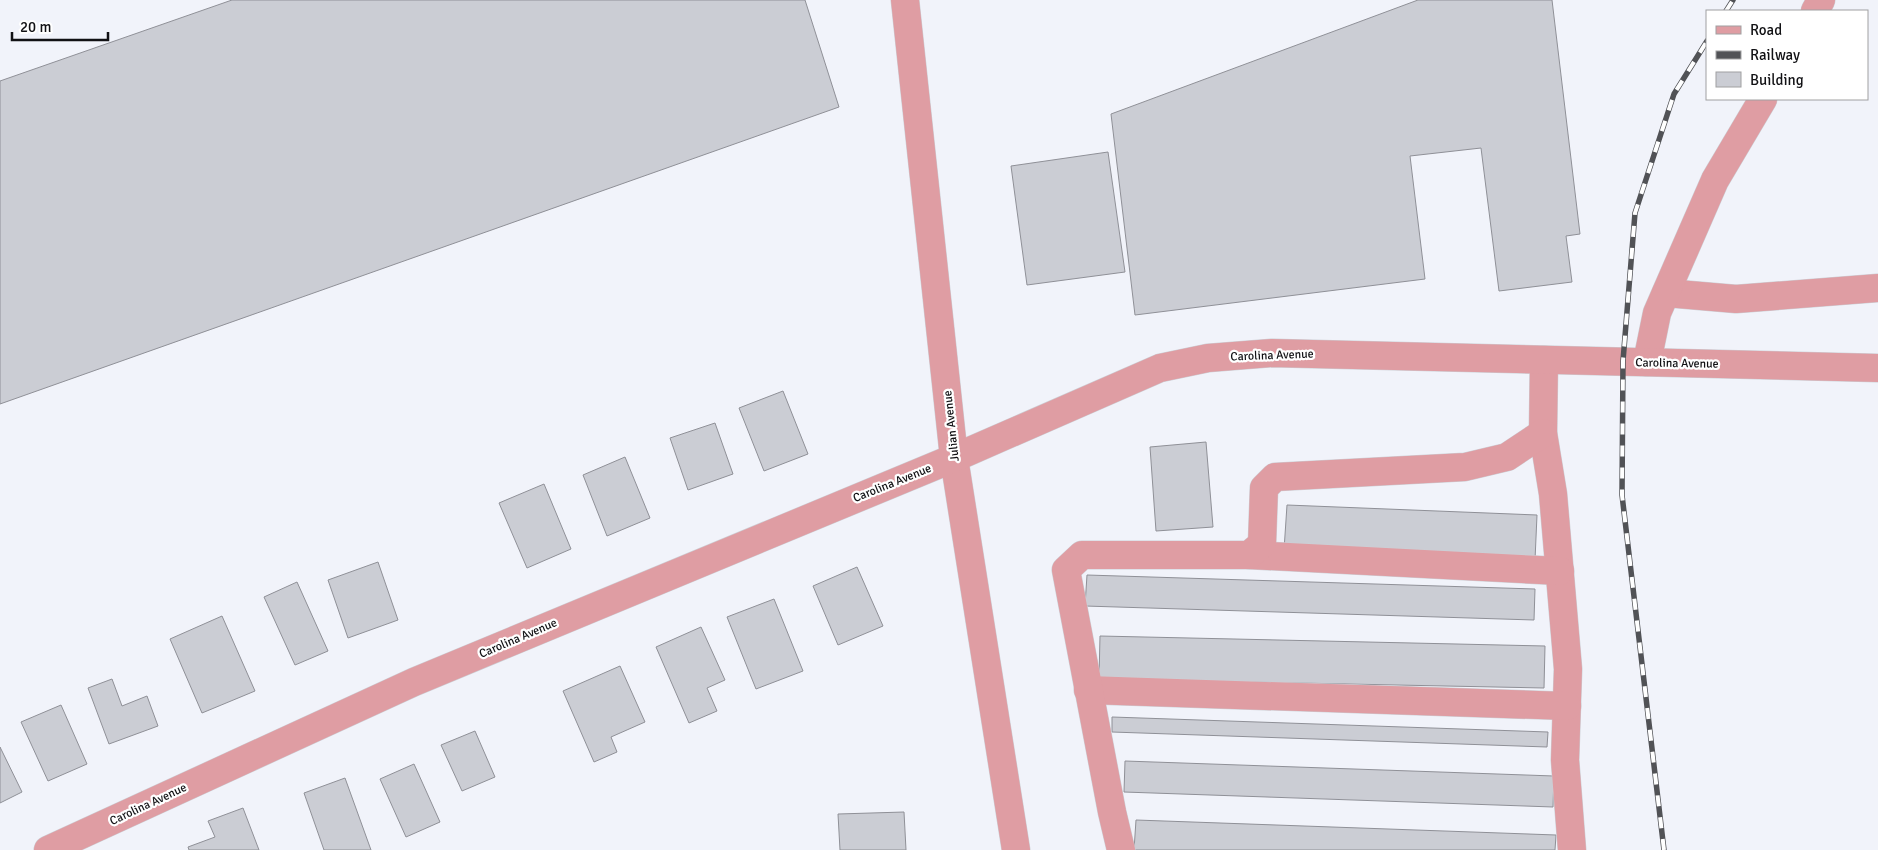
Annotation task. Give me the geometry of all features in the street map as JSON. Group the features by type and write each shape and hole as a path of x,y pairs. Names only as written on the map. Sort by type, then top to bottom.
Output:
{"street":[{"name":"Julian Avenue","path":"906,0 954,458 1016,850"},
{"path":"1647,362 1657,313 1715,180 1762,100"},
{"path":"1666,293 1736,299 1878,288"},
{"name":"Carolina Avenue","path":"48,850 414,682 954,458 1160,368 1208,358 1272,353 1878,368"},
{"path":"1544,360 1543,433 1553,494 1568,669 1565,760 1572,850"},
{"path":"1249,555 1262,544 1264,488 1275,477 1465,467 1507,457 1543,433"},
{"path":"1121,850 1088,690 1066,570 1082,556 1249,555 1560,571"},
{"path":"1088,690 1567,706"}],"building":[{"path":"232,0 805,0 839,107 0,404 0,81"},
{"path":"1418,0 1552,0 1580,234 1566,236 1572,282 1499,291 1481,148 1410,156 1425,279 1135,315 1111,114"},
{"path":"1108,152 1125,272 1027,285 1011,166"},
{"path":"783,391 808,454 764,471 739,408"},
{"path":"715,423 733,474 688,490 670,438"},
{"path":"1206,442 1213,527 1156,531 1150,447"},
{"path":"625,457 650,518 607,536 583,475"},
{"path":"544,484 571,549 527,568 499,503"},
{"path":"1287,505 1537,515 1535,560 1284,550"},
{"path":"378,562 398,620 348,638 328,580"},
{"path":"857,567 883,626 838,645 813,586"},
{"path":"1087,575 1535,589 1534,620 1085,606"},
{"path":"297,582 328,651 295,665 264,597"},
{"path":"774,599 803,671 756,689 727,617"},
{"path":"222,616 255,691 202,713 170,639"},
{"path":"701,627 725,680 707,688 717,711 689,723 656,647"},
{"path":"1100,636 1545,646 1544,688 1099,679"},
{"path":"620,666 645,722 611,737 617,752 594,762 563,691"},
{"path":"112,679 122,706 147,696 158,726 109,744 88,688"},
{"path":"61,705 87,764 48,781 21,722"},
{"path":"1112,717 1548,732 1547,747 1112,732"},
{"path":"475,731 495,777 462,791 441,745"},
{"path":"0,747 22,792 0,803"},
{"path":"1125,761 1554,776 1553,807 1124,792"},
{"path":"414,764 440,822 406,837 380,779"},
{"path":"345,778 371,850 324,850 304,793"},
{"path":"243,808 259,850 189,850 188,847 215,837 208,821"},
{"path":"904,812 906,850 840,850 838,814"},
{"path":"1136,820 1556,835 1555,850 1134,850"}],"railway":[{"path":"1727,10 1733,0"},
{"path":"1664,850 1622,495 1623,361 1635,213 1674,94 1706,43"}]}
